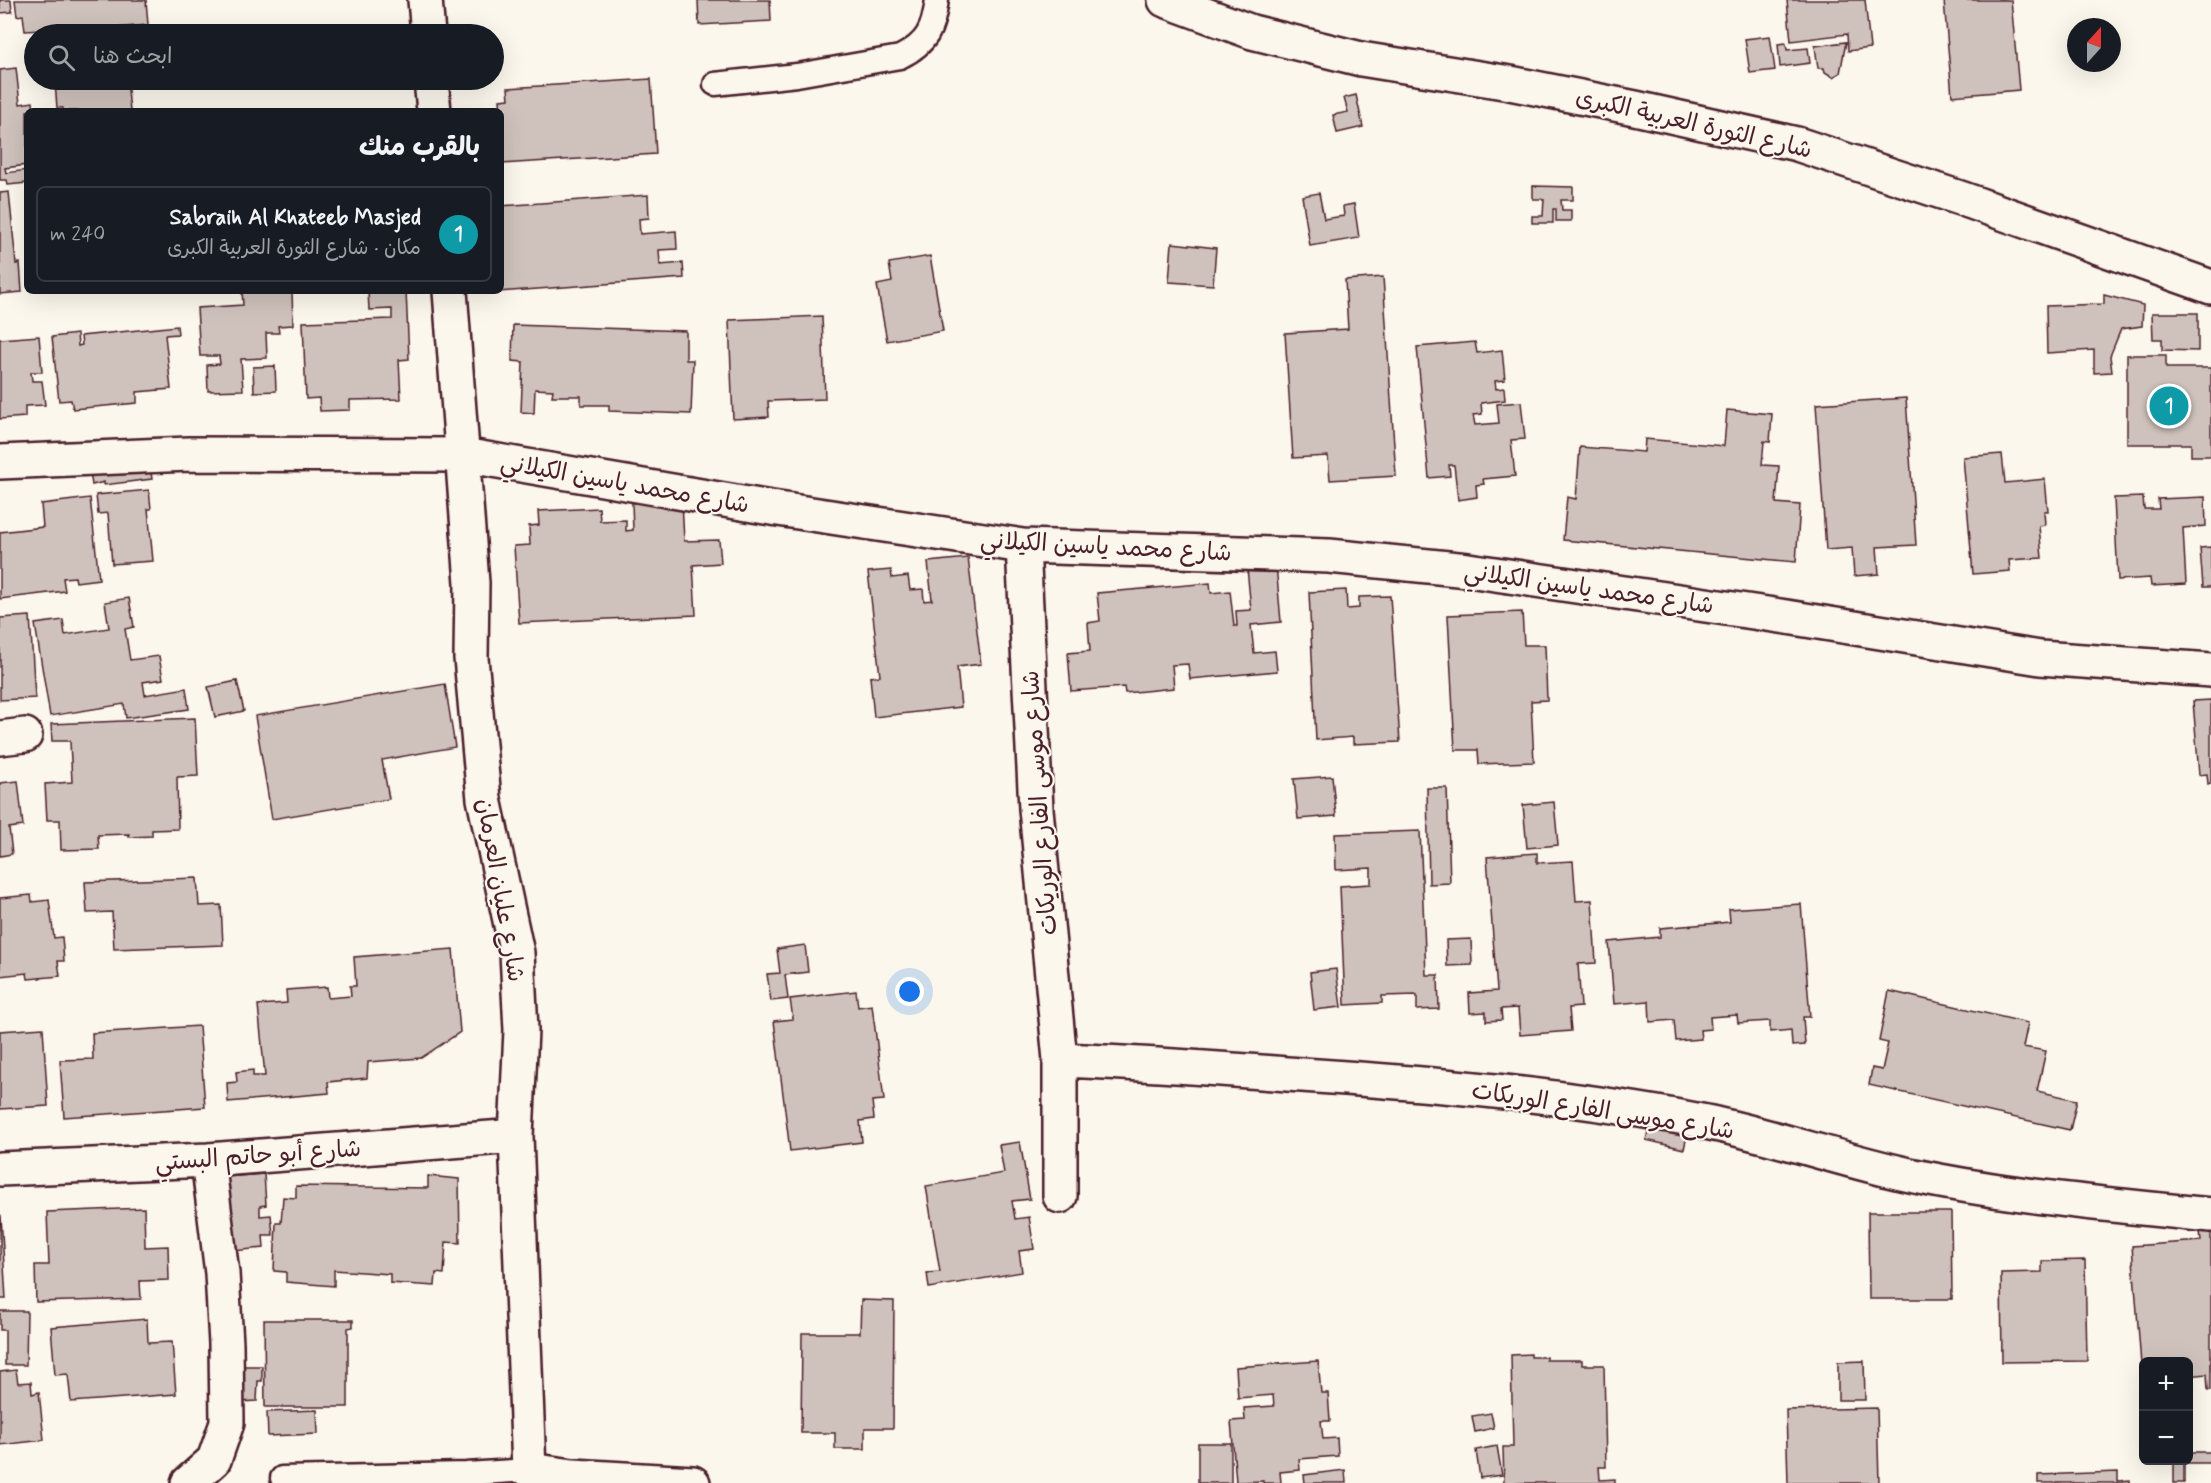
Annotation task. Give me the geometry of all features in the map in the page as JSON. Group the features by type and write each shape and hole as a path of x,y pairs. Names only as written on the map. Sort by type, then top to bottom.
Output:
{"street":[{"path":"425,0 427,24"},
{"name":"شارع الثورة العربية الكبرى","path":"1165,0 1252,32 1361,59 1510,83 1797,144 1963,199 2211,287"},
{"path":"432,90 434,108"},
{"name":"شارع عليان العرمان","path":"450,294 472,583 471,658 484,799 517,952 521,1030 516,1136 529,1470"},
{"name":"شارع محمد ياسين الكيلاني","path":"0,462 189,454 463,455 765,507 1023,546 1329,556 1468,570 1775,615 2040,658 2211,670"},
{"name":"شارع موسى الفارع الوريكات","path":"1023,546 1036,809 1060,1060 1060,1196"},
{"name":"شارع موسى الفارع الوريكات","path":"1060,1060 1148,1063 1404,1081 1571,1100 1707,1122 1908,1174 1970,1186 2040,1197 2211,1215"},
{"name":"شارع أبو حاتم البستي","path":"0,1169 208,1160 516,1136"},
{"path":"188,1483 214,1460 227,1423 222,1273 208,1160"},
{"path":"529,1470 573,1476 693,1483"}],"lane":[{"path":"714,84 797,75 900,57 914,51 924,41 934,21 937,0"},
{"path":"282,1478 466,1474 529,1470"}],"building":[{"path":"0,0 11,0 12,12 0,13"},
{"path":"15,0 146,0 148,24 24,24 23,15 17,16"},
{"path":"698,0 770,0 771,21 699,25"},
{"path":"1787,0 1865,0 1870,48 1848,51 1847,34 1791,41"},
{"path":"1944,0 2011,0 2019,90 1952,96"},
{"path":"1770,36 1775,70 1750,73 1745,39"},
{"path":"1846,42 1840,73 1833,77 1825,72 1824,68 1818,68 1815,46"},
{"path":"1786,43 1787,50 1808,48 1810,63 1780,67 1778,44"},
{"path":"16,68 20,104 33,102 34,108 24,108 24,165 5,168 6,173 24,170 24,183 8,185 7,180 0,180 0,70"},
{"path":"651,79 656,154 504,164 504,108 500,108 500,100 509,99 508,88"},
{"path":"56,90 128,90 130,108 57,108"},
{"path":"1356,95 1363,127 1337,133 1333,115 1348,112 1344,98"},
{"path":"1533,186 1573,187 1573,200 1561,200 1562,210 1571,210 1571,221 1556,221 1556,209 1553,209 1553,223 1532,223 1532,216 1543,216 1544,199 1533,199"},
{"path":"9,192 16,264 20,263 22,292 0,294 0,193"},
{"path":"1319,193 1324,219 1344,216 1343,206 1354,204 1359,238 1310,246 1302,196"},
{"path":"648,195 649,218 639,219 640,234 676,231 677,249 659,250 660,265 683,263 684,278 504,292 504,206"},
{"path":"1172,243 1216,248 1213,285 1169,282"},
{"path":"930,256 943,331 887,341 877,285 892,282 889,263"},
{"path":"1383,277 1396,476 1330,480 1328,456 1293,458 1285,333 1348,329 1345,280"},
{"path":"242,294 292,294 293,325 278,326 279,333 266,333 267,358 241,359 243,390 208,391 207,365 220,364 219,356 200,356 197,308 243,305"},
{"path":"368,294 406,294 409,359 399,360 401,399 350,400 350,410 320,411 319,398 306,399 303,322 392,319 392,309 369,310"},
{"path":"2104,295 2143,305 2142,326 2121,329 2110,356 2112,372 2094,373 2094,350 2047,353 2046,306 2104,304"},
{"path":"2152,313 2198,313 2198,351 2162,350 2162,339 2153,339"},
{"path":"822,316 825,399 768,401 769,417 733,419 729,320"},
{"path":"513,325 686,331 686,360 693,360 691,414 609,411 609,405 581,405 581,396 552,396 553,390 535,389 534,413 521,412 523,362 512,361"},
{"path":"177,326 178,334 165,335 171,389 137,392 137,403 73,409 71,400 59,401 52,337 77,334 78,346 82,345 81,336"},
{"path":"39,336 42,372 31,372 32,381 42,381 45,405 25,406 25,417 0,419 0,339"},
{"path":"1475,342 1477,353 1502,350 1505,380 1495,381 1496,389 1504,388 1505,400 1481,403 1482,414 1473,415 1475,425 1499,423 1497,404 1521,402 1525,439 1511,440 1515,476 1483,479 1484,484 1476,485 1477,497 1458,500 1454,465 1449,465 1450,476 1429,478 1417,347"},
{"path":"2127,355 2166,355 2166,368 2211,368 2211,456 2191,456 2191,444 2127,444"},
{"path":"275,366 276,391 254,392 253,367"},
{"path":"1906,398 1916,545 1877,547 1879,574 1854,576 1852,548 1826,550 1816,404"},
{"path":"1727,410 1772,414 1770,442 1764,441 1762,465 1779,466 1776,503 1800,505 1796,562 1563,540 1567,497 1576,499 1580,447 1644,452 1645,439 1724,446"},
{"path":"2002,454 2005,483 2045,479 2048,511 2044,511 2045,525 2039,526 2042,558 2009,560 2010,571 1973,574 1963,457"},
{"path":"89,466 150,466 152,479 92,485"},
{"path":"149,490 151,509 148,509 153,561 112,564 108,513 98,514 96,495"},
{"path":"2143,497 2144,509 2159,509 2158,499 2205,497 2206,526 2183,528 2186,584 2151,586 2150,578 2118,580 2114,498"},
{"path":"90,498 99,579 76,582 75,577 63,578 65,591 0,599 0,532 43,527 41,504"},
{"path":"682,501 684,541 719,540 721,563 693,565 696,615 519,623 514,546 530,545 529,526 539,525 538,511 599,508 600,521 626,520 626,531 633,530 632,503"},
{"path":"2211,547 2211,587 2203,587 2200,548"},
{"path":"968,558 981,664 957,667 961,707 874,717 870,677 880,676 868,572 891,570 892,578 908,576 910,590 923,589 924,601 932,600 928,562"},
{"path":"1276,565 1281,622 1251,625 1254,653 1275,651 1277,671 1190,679 1188,664 1172,665 1174,688 1125,693 1124,687 1071,691 1068,653 1090,651 1088,623 1100,621 1097,593 1210,583 1211,593 1230,591 1234,626 1237,626 1236,611 1251,610 1247,568"},
{"path":"1346,590 1347,609 1359,608 1359,597 1390,596 1400,742 1353,744 1353,737 1316,740 1309,592"},
{"path":"129,598 134,627 125,629 130,660 159,656 163,679 143,682 145,695 186,688 189,709 126,718 124,704 50,716 35,624 63,620 65,635 109,628 105,602"},
{"path":"1522,612 1524,645 1545,645 1547,700 1531,701 1534,762 1479,764 1478,750 1455,750 1448,615"},
{"path":"30,616 35,698 0,700 0,618"},
{"path":"237,681 244,711 215,717 208,687"},
{"path":"445,684 455,747 382,760 389,799 272,819 255,716"},
{"path":"2211,700 2211,783 2208,784 2207,774 2199,775 2193,701"},
{"path":"195,718 198,776 177,777 178,829 152,830 152,836 98,835 99,849 61,850 60,820 47,820 45,784 72,782 70,741 52,741 51,724"},
{"path":"1332,776 1336,816 1298,819 1294,779"},
{"path":"18,781 23,826 9,828 12,854 0,856 0,783"},
{"path":"1427,788 1447,788 1450,883 1429,884"},
{"path":"1554,802 1558,845 1527,848 1523,805"},
{"path":"1420,831 1426,975 1438,975 1439,1009 1417,1010 1417,995 1382,996 1382,1003 1345,1005 1340,886 1371,884 1371,868 1336,870 1335,834"},
{"path":"1537,853 1537,863 1573,861 1576,901 1592,900 1596,963 1578,964 1581,1007 1569,1008 1571,1031 1520,1035 1518,1008 1501,1009 1502,1020 1486,1021 1486,1012 1470,1013 1469,993 1497,991 1487,857"},
{"path":"197,878 199,906 221,905 223,945 114,949 112,912 87,913 85,882"},
{"path":"31,895 32,902 49,900 54,938 62,937 64,961 58,961 60,976 28,979 27,973 0,976 0,898"},
{"path":"1801,904 1810,1017 1803,1017 1805,1045 1792,1046 1791,1030 1770,1032 1770,1021 1738,1023 1737,1015 1710,1017 1711,1029 1700,1030 1701,1039 1676,1041 1674,1020 1650,1022 1649,1001 1614,1004 1609,942 1660,937 1660,928 1730,922 1729,909"},
{"path":"1471,939 1472,965 1447,966 1446,940"},
{"path":"805,945 808,972 785,975 788,999 771,1001 767,974 780,973 777,949"},
{"path":"453,949 460,1032 421,1058 368,1062 367,1078 328,1082 329,1093 228,1102 227,1083 237,1082 236,1072 253,1070 253,1076 265,1076 258,1005 287,1003 286,990 327,987 328,998 351,996 350,986 356,986 354,957"},
{"path":"1336,969 1341,1007 1314,1010 1310,972"},
{"path":"856,991 858,1007 872,1005 884,1100 872,1101 874,1119 860,1121 862,1142 790,1151 774,1021 793,1019 790,999"},
{"path":"1889,991 2028,1023 2023,1047 2046,1051 2037,1091 2077,1100 2070,1130 1869,1085 1872,1068 1882,1070 1888,1043 1879,1041"},
{"path":"199,1026 205,1107 64,1117 60,1060 93,1059 92,1033"},
{"path":"43,1028 48,1106 0,1109 0,1031"},
{"path":"1651,1119 1689,1127 1684,1149 1646,1140"},
{"path":"1020,1142 1030,1199 1012,1201 1015,1219 1029,1217 1034,1249 1019,1251 1022,1272 929,1288 927,1273 940,1272 926,1186 1004,1173 999,1145"},
{"path":"264,1174 266,1205 260,1206 260,1216 271,1215 273,1235 263,1235 264,1248 233,1251 226,1177"},
{"path":"428,1176 459,1179 460,1243 446,1242 444,1274 436,1273 435,1286 390,1283 390,1274 334,1270 334,1286 286,1282 286,1272 274,1271 276,1223 281,1223 283,1197 296,1198 296,1186 428,1188"},
{"path":"144,1208 145,1247 168,1246 169,1280 140,1281 141,1299 36,1302 35,1265 49,1265 47,1212"},
{"path":"1868,1212 1951,1212 1952,1299 1869,1299"},
{"path":"1,1216 6,1299 0,1299"},
{"path":"2199,1220 2211,1220 2211,1390 2208,1390 2207,1374 2193,1375 2193,1357 2140,1357 2132,1246 2201,1241"},
{"path":"2085,1260 2087,1361 2002,1362 2001,1273 2042,1272 2042,1261"},
{"path":"861,1300 894,1301 893,1428 865,1428 865,1449 835,1449 835,1433 801,1433 802,1333 860,1333"},
{"path":"0,1311 27,1311 26,1365 5,1365 5,1330 0,1330"},
{"path":"147,1319 148,1343 172,1342 176,1394 71,1402 68,1374 55,1375 51,1327"},
{"path":"264,1320 353,1320 353,1327 348,1328 348,1407 265,1407"},
{"path":"1531,1354 1531,1357 1546,1357 1546,1360 1582,1360 1582,1365 1604,1365 1606,1467 1599,1467 1600,1480 1615,1479 1615,1483 1504,1483 1503,1447 1513,1447 1511,1355"},
{"path":"1318,1361 1321,1393 1328,1393 1330,1421 1321,1421 1323,1439 1337,1438 1338,1456 1299,1459 1300,1470 1280,1472 1281,1483 1236,1482 1231,1421 1245,1420 1244,1408 1274,1406 1273,1395 1238,1398 1236,1367"},
{"path":"1864,1361 1865,1400 1838,1400 1838,1362"},
{"path":"241,1366 262,1366 262,1381 258,1381 257,1401 239,1402"},
{"path":"16,1370 18,1383 31,1382 32,1394 39,1392 44,1440 0,1445 0,1372"},
{"path":"1877,1408 1879,1483 1788,1483 1786,1410"},
{"path":"317,1410 318,1434 268,1436 267,1412"},
{"path":"1491,1413 1494,1428 1475,1432 1472,1416"},
{"path":"1198,1443 1231,1443 1231,1483 1198,1483"},
{"path":"1497,1446 1502,1475 1480,1478 1476,1450"},
{"path":"2193,1452 2211,1452 2211,1463 2193,1463"},
{"path":"2174,1465 2184,1465 2184,1483 2174,1483"},
{"path":"1345,1470 1346,1483 1305,1483 1304,1475"},
{"path":"2118,1472 2118,1481 2130,1480 2130,1483 2038,1483 2038,1475"}],"place":[{"name":"Sabraih Al Khateeb Masjed","path":"2169,406"}]}
